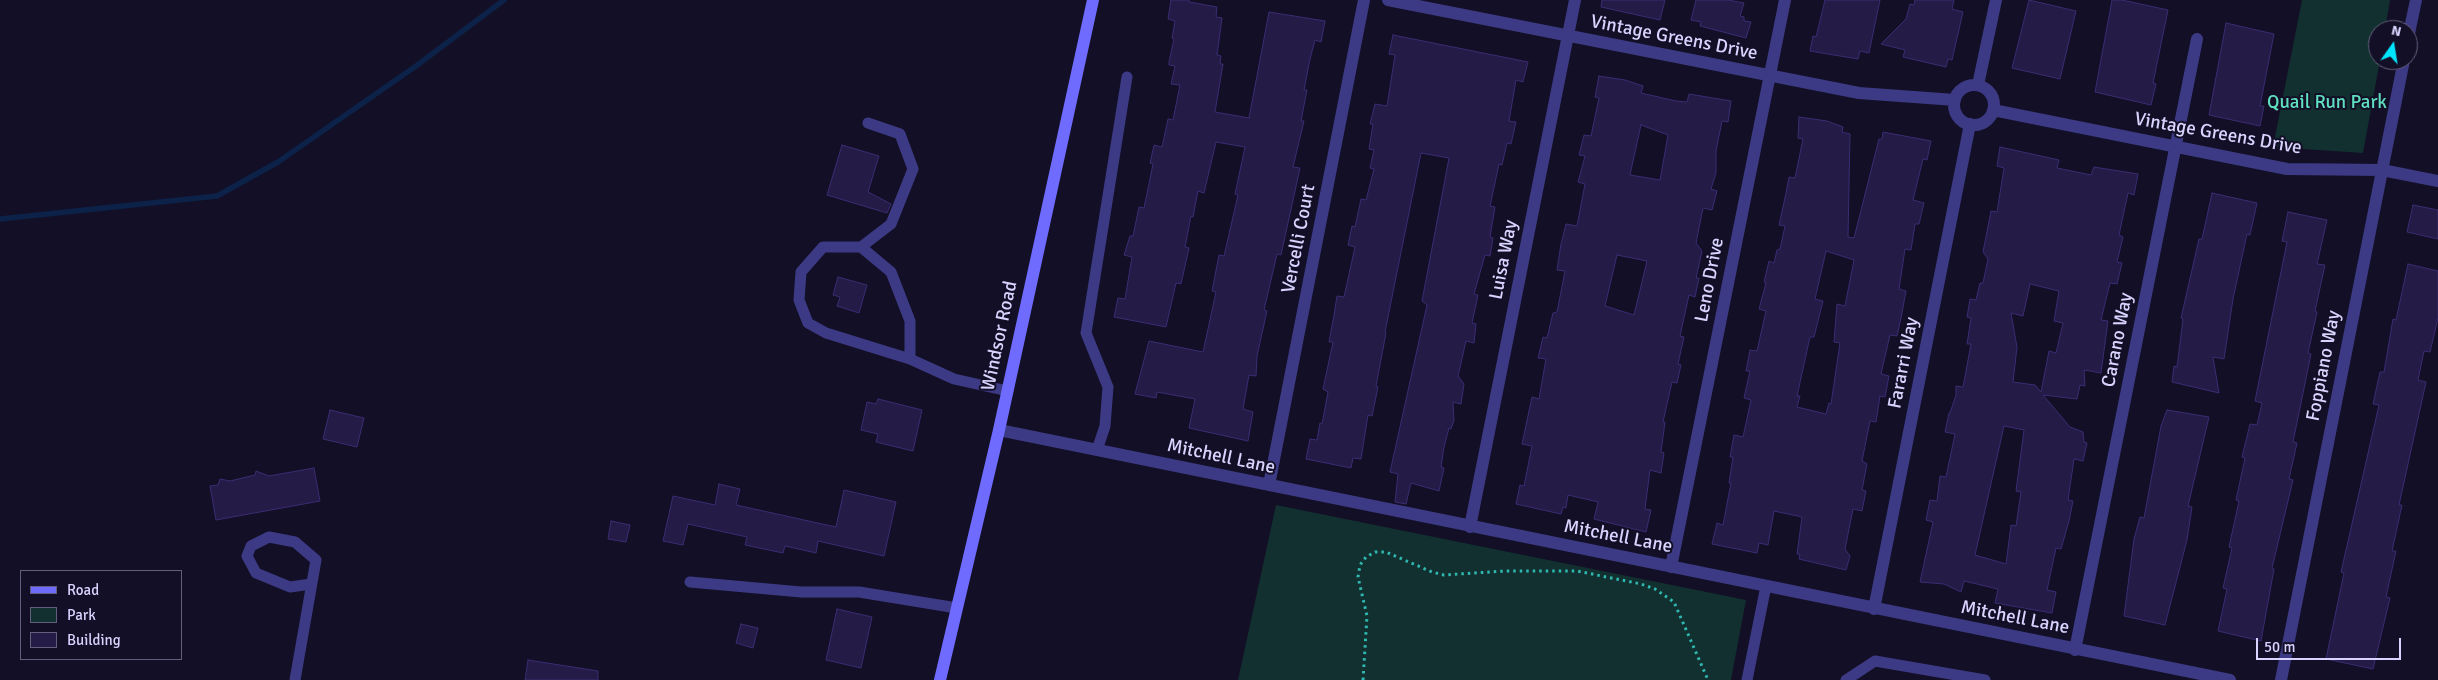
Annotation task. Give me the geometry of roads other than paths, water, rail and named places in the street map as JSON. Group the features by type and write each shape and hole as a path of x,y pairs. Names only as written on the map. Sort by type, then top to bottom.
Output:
{"main road":[{"name":"Windsor Road","path":"940,680 1008,391 1093,0"}],"street":[{"name":"Vercelli Court","path":"1269,486 1364,0"},
{"name":"Vintage Greens Drive","path":"1388,0 1859,93 1955,100"},
{"name":"Luisa Way","path":"1470,527 1575,0"},
{"name":"Leno Drive","path":"1671,567 1785,0"},
{"path":"1978,85 1996,0"},
{"path":"2412,20 2416,0"},
{"name":"Carano Way","path":"2075,650 2197,38"},
{"name":"Foppiano Way","path":"2281,680 2402,70"},
{"path":"1978,85 1993,97 1993,110 1991,115 1982,123 1970,124 1959,118 1954,106 1955,100 1957,94 1966,86 1978,85"},
{"name":"Vintage Greens Drive","path":"1993,110 2287,169 2382,170 2438,181"},
{"name":"Fararri Way","path":"1874,609 1970,124"},
{"name":"Mitchell Lane","path":"999,430 2230,680"}],"lane":[{"path":"1097,450 1105,426 1108,387 1086,333 1127,77"},
{"path":"868,123 900,134 913,169 891,224 861,247 823,247 801,272 798,300 808,323 826,333 910,359 954,379 1008,391"},
{"path":"861,247 891,272 910,321 910,359"},
{"path":"295,680 316,560 295,542 269,537 251,546 247,556 256,574 290,587 311,584"},
{"path":"690,582 801,592 859,592 957,608"},
{"path":"1747,680 1766,586"},
{"path":"1846,680 1875,661 1984,680"}],"waterway":[{"path":"0,219 217,196 278,162 416,66 504,0"}],"park label":[{"name":"Quail Run Park","path":"2327,103"}]}
